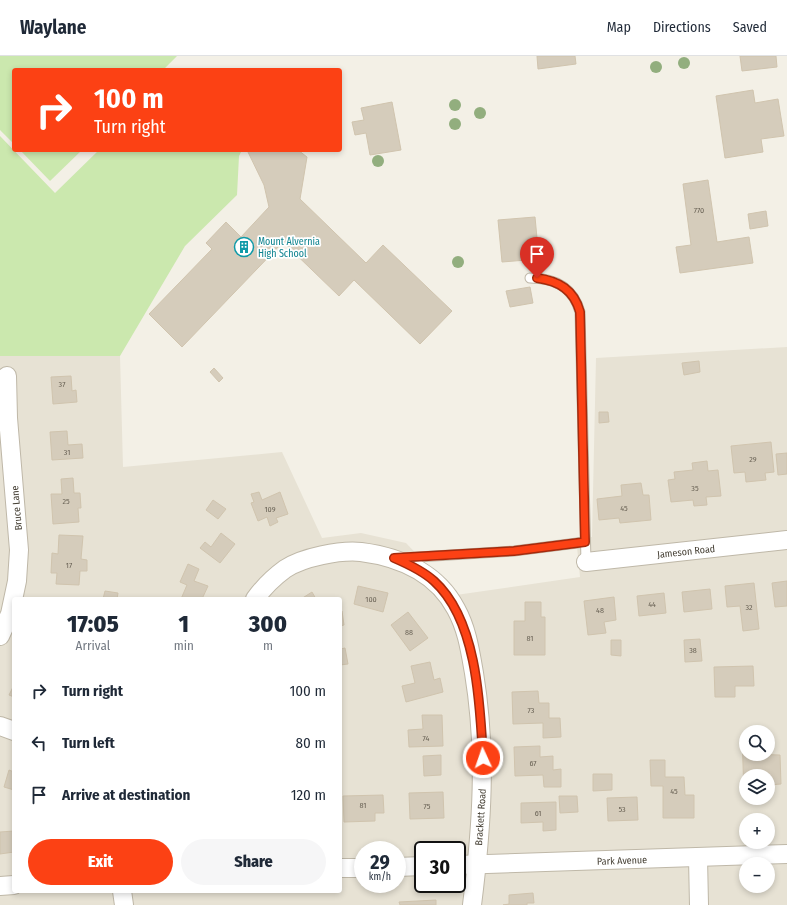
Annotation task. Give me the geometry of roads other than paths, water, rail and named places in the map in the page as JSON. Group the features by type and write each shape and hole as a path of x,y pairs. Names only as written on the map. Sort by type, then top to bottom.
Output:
{"street":[{"name":"Bruce Lane","path":"7,376 8,418 19,550 17,581 14,597"},
{"name":"Jameson Road","path":"586,562 787,540"},
{"name":"Brackett Road","path":"257,597 286,569 316,557 353,551 394,558 409,565 434,581 456,607 468,638 481,728 483,773 472,905"},
{"name":"Bruce Lane","path":"0,636 12,607"},
{"path":"0,726 12,730"},
{"name":"Park Avenue","path":"466,865 787,854"},
{"path":"698,857 699,905"},
{"path":"342,868 354,868"},
{"path":"0,886 12,884"},
{"path":"122,893 124,905"}],"lane":[{"path":"530,278 545,279 560,284 575,297 580,312 586,562"},
{"path":"394,558 514,551 585,542"}],"place":[{"name":"Mount Alvernia High School","path":"244,247"}]}
